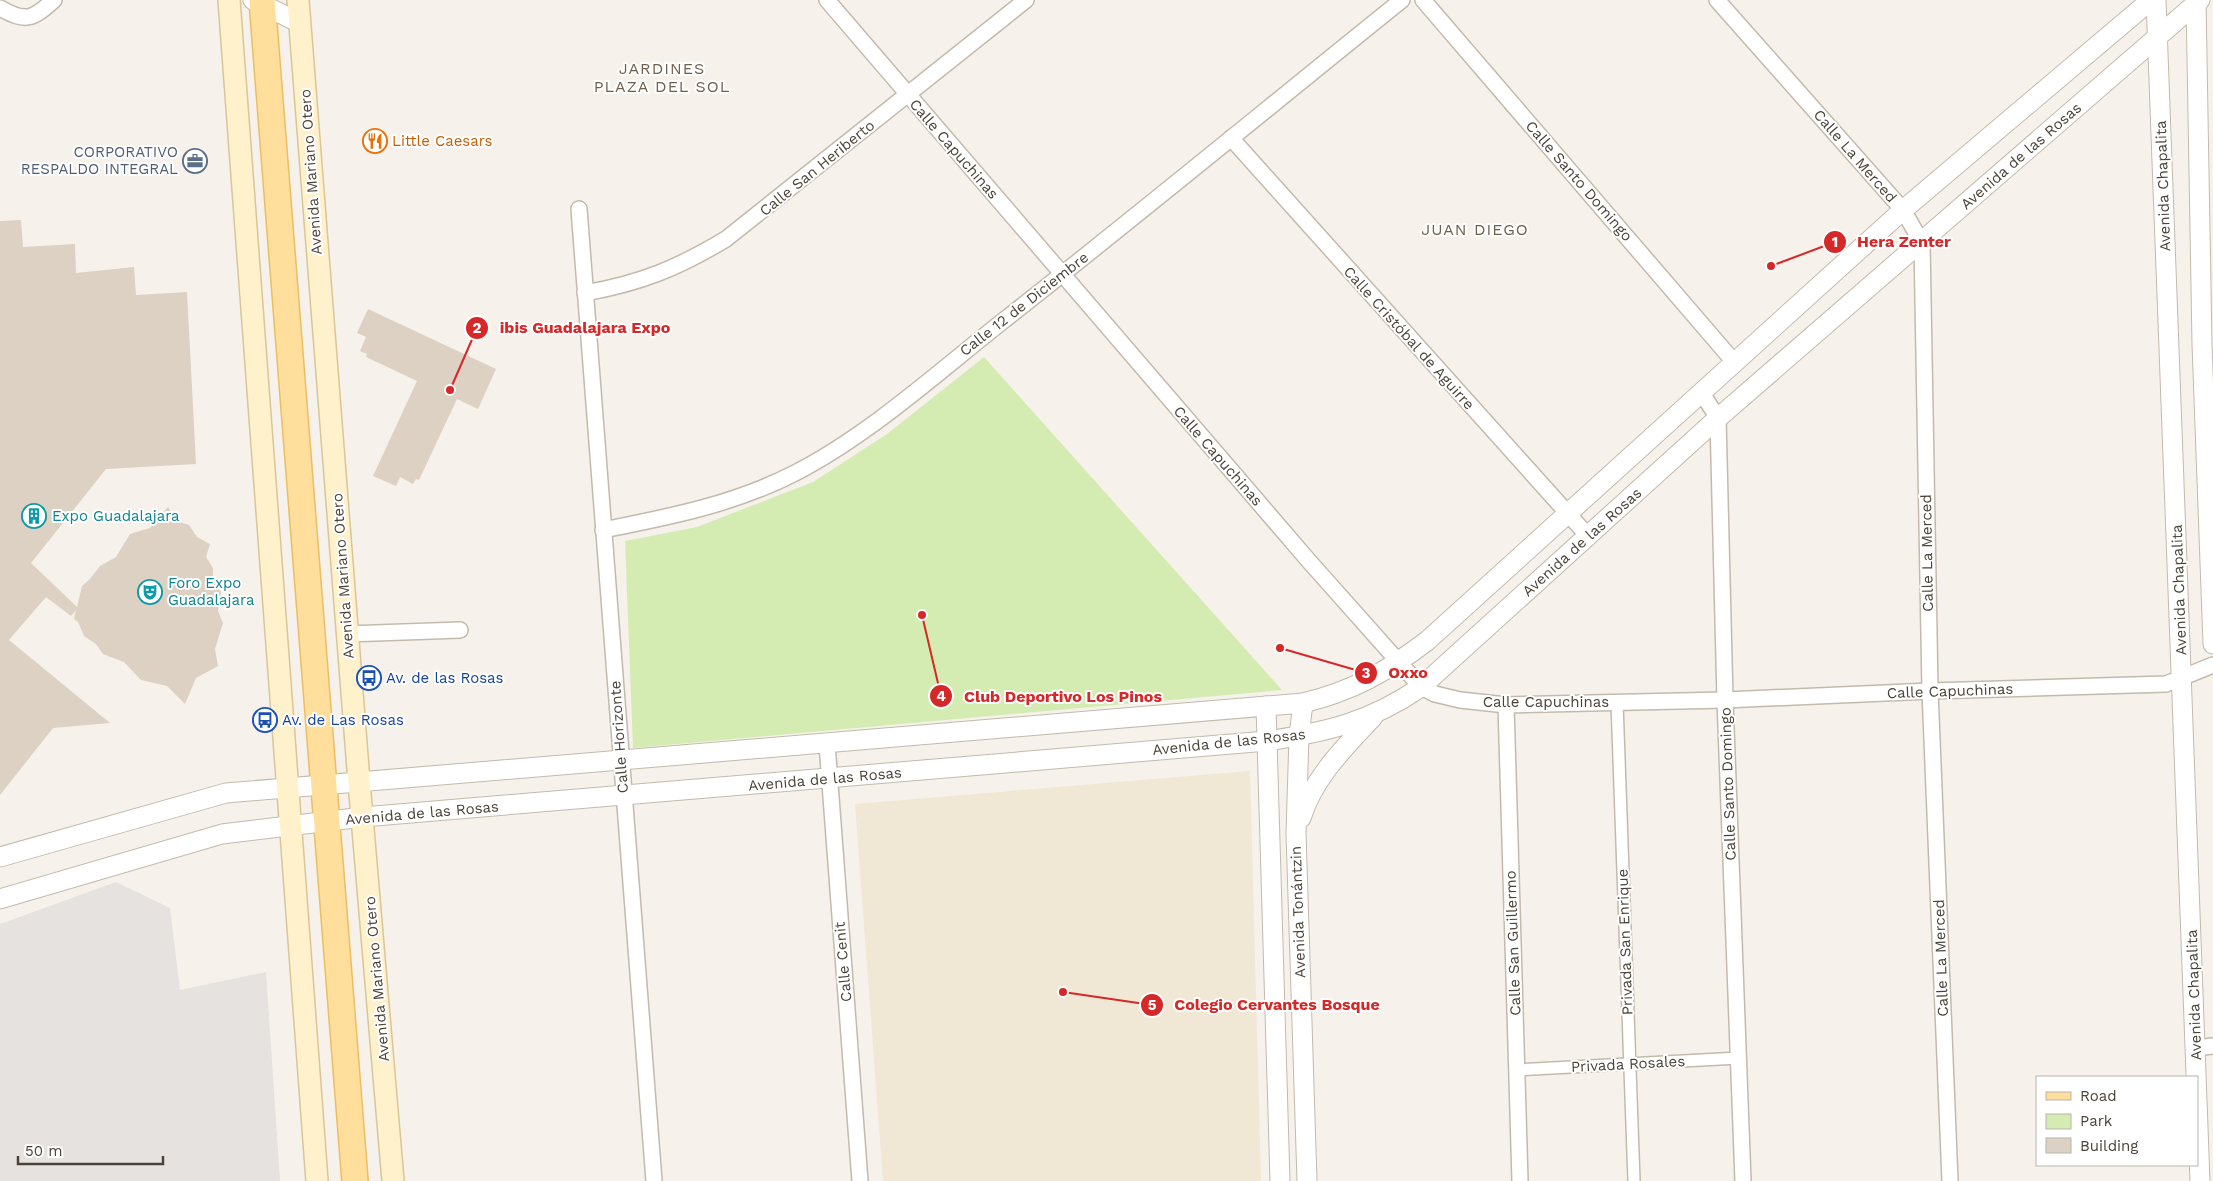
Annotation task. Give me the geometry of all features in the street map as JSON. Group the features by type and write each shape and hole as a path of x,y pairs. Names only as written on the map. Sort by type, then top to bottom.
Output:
{"main road":[{"path":"229,0 317,1181"},
{"name":"Avenida Mariano Otero","path":"298,0 347,634 393,1181"},
{"path":"259,1 355,1181"}],"street":[{"path":"0,8 14,16 25,18 39,14 54,0"},
{"name":"Calle Capuchinas","path":"827,0 1308,560 1421,687 1435,694 1460,700 1506,705 1725,700 1930,691 2166,684 2183,679 2213,665"},
{"name":"Calle San Heriberto","path":"585,294 654,277 690,261 726,239 1026,0"},
{"name":"Calle 12 de Diciembre","path":"604,530 708,507 763,487 810,465 869,426 1062,275 1402,0"},
{"name":"Calle Santo Domingo","path":"1423,0 1735,362"},
{"name":"Calle La Merced","path":"1718,0 1903,210 1922,243 1930,691 1950,1181"},
{"name":"Avenida de las Rosas","path":"0,857 212,796 288,788 621,762 1303,703 1354,688 1400,662 1427,641 1903,210 2151,0"},
{"name":"Avenida Chapalita","path":"2156,0 2183,679 2204,1047 2200,1181"},
{"path":"259,1 300,23"},
{"path":"2198,1 2202,344 2213,644"},
{"name":"Avenida de las Rosas","path":"0,900 222,834 291,824 1267,740 1299,736 1376,714 1421,687 1718,418 1922,243 2198,1"},
{"name":"Calle Cristóbal de Aguirre","path":"1231,138 1566,514 1588,536"},
{"name":"Calle Horizonte","path":"579,209 654,1181"},
{"path":"2169,345 2202,344"},
{"path":"1701,392 1718,418"},
{"name":"Calle Santo Domingo","path":"1718,418 1725,700 1744,1181"},
{"path":"347,634 460,630"},
{"name":"Avenida Tonántzin","path":"1303,703 1299,736 1296,833 1307,1181"},
{"name":"Privada San Enrique","path":"1617,703 1634,1181"},
{"name":"Calle San Guillermo","path":"1506,705 1520,1181"},
{"name":"Avenida Tonántzin","path":"1266,706 1280,1181"},
{"path":"1296,833 1303,809 1323,773 1339,752 1376,714"},
{"name":"Calle Cenit","path":"827,744 828,779 860,1181"},
{"name":"Privada Rosales","path":"1516,1070 1739,1058"}],"shaded area":[{"path":"1250,771 1261,1181 883,1181 855,804"},
{"path":"116,882 170,908 180,990 266,972 280,1181 0,1181 0,924"}],"green space":[{"path":"984,357 1282,690 633,748 625,541 697,527 813,482 887,434"}],"building":[{"name":"Expo Guadalajara","path":"21,220 23,247 75,244 76,273 134,267 136,295 187,292 196,464 106,469 31,563 77,607 82,586 100,566 116,557 130,534 150,528 168,507 177,521 189,525 197,537 210,544 206,557 213,568 213,581 221,592 218,611 223,623 215,649 218,666 196,678 185,704 167,686 141,680 124,662 103,654 96,644 84,636 78,622 74,619 76,610 71,616 46,597 9,640 110,723 53,728 0,795 0,221"},
{"path":"368,309 496,369 478,409 457,399 419,480 416,479 413,484 400,477 396,486 373,476 417,381 366,357 367,354 360,351 366,337 357,333"}],"place":[{"name":"Little Caesars","path":"375,141"},
{"name":"CORPORATIVO RESPALDO INTEGRAL","path":"195,161"},
{"name":"Hera Zenter","path":"1771,266"},
{"name":"ibis Guadalajara Expo","path":"450,390"},
{"name":"Expo Guadalajara","path":"34,516"},
{"name":"Foro Expo Guadalajara","path":"150,592"},
{"name":"Club Deportivo Los Pinos","path":"922,615"},
{"name":"Oxxo","path":"1280,648"},
{"name":"Av. de las Rosas","path":"369,678"},
{"name":"Av. de Las Rosas","path":"265,720"},
{"name":"Colegio Cervantes Bosque","path":"1063,992"}],"district":[{"name":"JARDINES PLAZA DEL SOL","path":"662,77"},
{"name":"JUAN DIEGO","path":"1475,229"}]}
